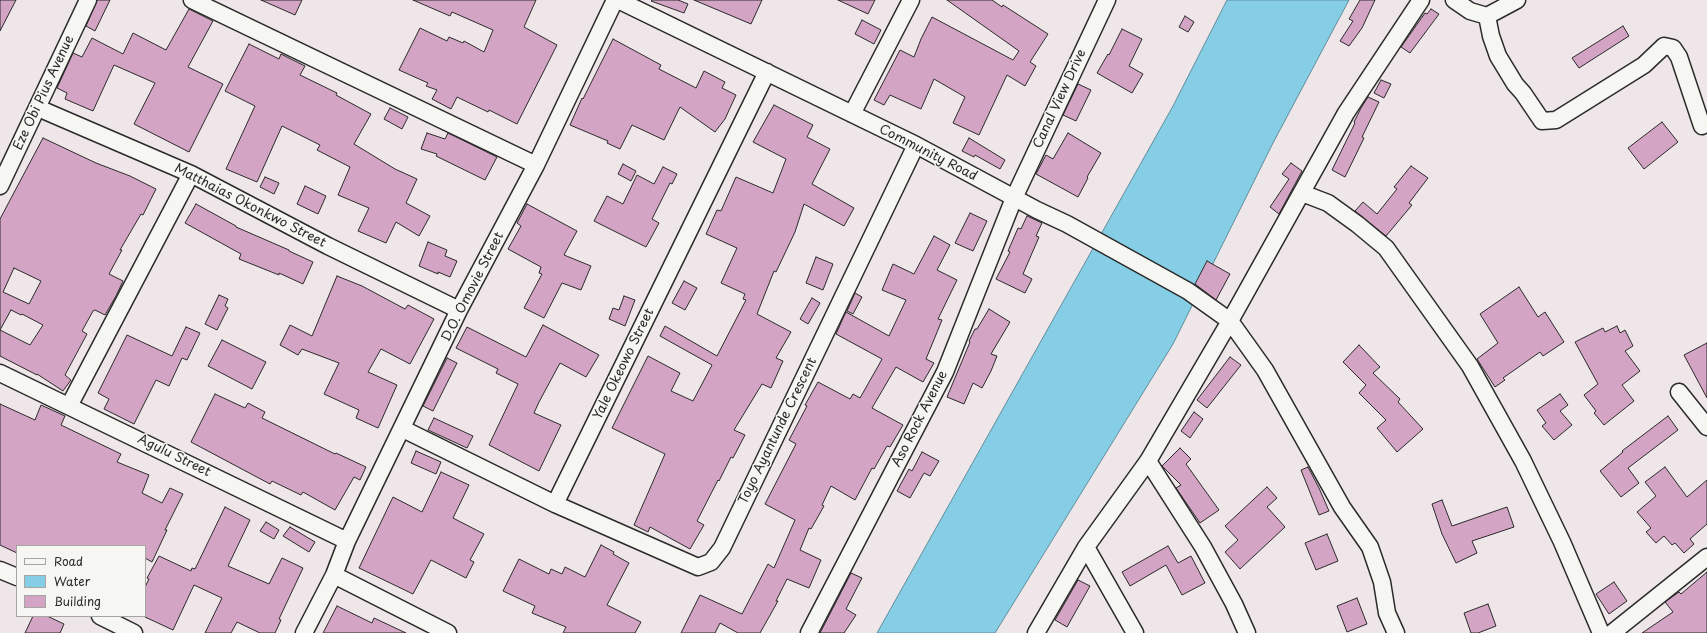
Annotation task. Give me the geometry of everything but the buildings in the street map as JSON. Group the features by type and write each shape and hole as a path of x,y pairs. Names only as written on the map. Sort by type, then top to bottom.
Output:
{"street":[{"name":"Eze Obi Pius Avenue","path":"0,186 88,0"},
{"path":"192,0 536,165"},
{"name":"D.O. Omovie Street","path":"304,633 334,575 347,541 460,310 536,165 617,0"},
{"name":"Community Road","path":"617,0 916,145 1014,198 1067,224 1188,291 1230,321 1265,370 1342,507 1370,547 1382,582 1387,613 1396,633"},
{"path":"852,114 911,0"},
{"name":"Canal View Drive","path":"1014,198 1107,0"},
{"path":"1036,633 1086,547 1148,461 1230,321 1346,113 1421,0"},
{"path":"1454,0 1470,11 1487,16 1517,0"},
{"path":"1487,16 1490,36 1498,56 1515,84 1542,120 1556,120 1644,65 1664,46 1673,48 1679,57 1702,126"},
{"name":"Yale Okeowo Street","path":"555,504 767,72"},
{"name":"Matthaias Okonkwo Street","path":"38,108 191,174 328,246 460,310"},
{"name":"Toyo Ayantunde Crescent","path":"555,504 698,567 711,562 722,548 916,145"},
{"path":"69,406 191,174"},
{"path":"1302,193 1328,203 1358,224 1386,248 1470,366 1523,461 1562,542 1601,633"},
{"name":"Aso Rock Avenue","path":"809,633 945,372 1014,198"},
{"name":"Agulu Street","path":"0,373 347,541"},
{"path":"1679,392 1707,427"},
{"path":"403,429 555,504"},
{"path":"1148,461 1203,547 1234,604 1247,633"},
{"path":"1086,547 1135,633"},
{"path":"1612,633 1707,557"},
{"path":"334,575 448,633"},
{"path":"102,617 134,633"}],"water":[{"path":"1227,0 1349,0 1273,143 1173,344 995,633 877,633 1173,106"}]}
